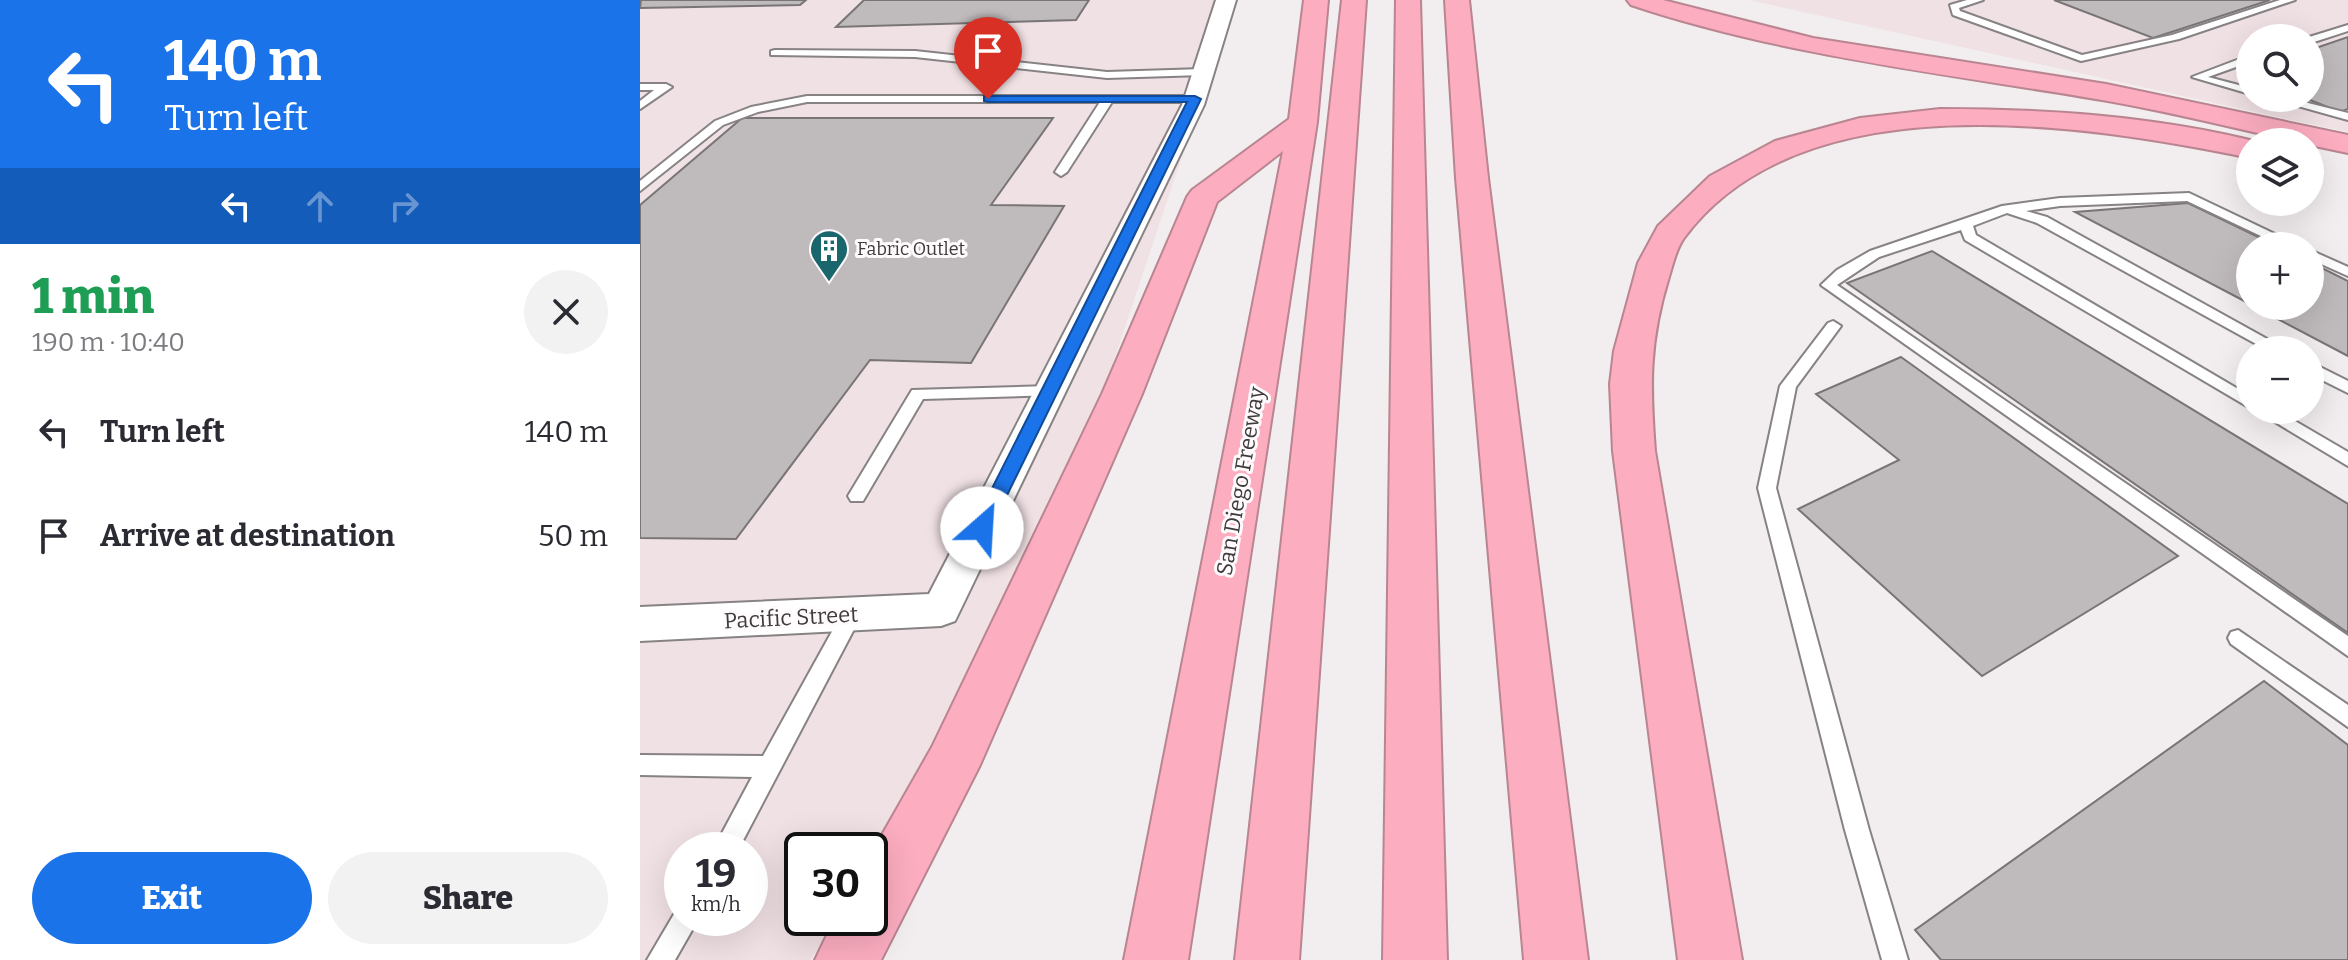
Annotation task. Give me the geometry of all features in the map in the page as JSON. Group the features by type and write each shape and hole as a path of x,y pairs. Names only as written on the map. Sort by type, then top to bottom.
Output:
{"highway":[{"name":"San Diego Freeway","path":"1156,960 1303,122 1316,0"},
{"path":"1267,960 1354,0"},
{"path":"1408,0 1415,960"},
{"path":"1457,0 1473,194 1556,960"},
{"path":"1639,0 1691,17 1813,46 2106,92 2348,144"},
{"path":"1710,960 1634,451 1630,382 1654,268 1669,234 1732,172 1776,150 1871,126 1948,117 2036,116 2150,128 2236,146"},
{"path":"847,960 952,765 1122,394 1203,197 1303,122"},
{"path":"2324,166 2348,171"}],"street":[{"path":"1050,391 1199,86 1226,0"},
{"name":"Pacific Street","path":"640,624 941,610 1050,391"}],"lane":[{"path":"1978,0 1953,7 1956,13 2081,58 2175,37 2290,0"},
{"path":"2324,36 2348,28"},
{"path":"775,53 915,54 1199,86"},
{"path":"2236,63 2197,77 2236,87"},
{"path":"640,187 719,123 781,103 807,99 1108,99 1199,86"},
{"path":"640,87 666,87 640,106"},
{"path":"1061,172 1108,99"},
{"path":"2324,111 2348,117"},
{"path":"2263,232 2189,197 2060,202 2007,209 1913,240 1844,268 1828,285 2348,647"},
{"path":"2007,209 2042,220 2253,336"},
{"path":"1966,224 1970,237 2236,395"},
{"path":"2324,261 2348,272"},
{"path":"1833,326 1788,386 1767,488 1857,830 1895,960"},
{"path":"2324,375 2348,388"},
{"path":"857,496 918,394 1050,391"},
{"path":"2287,424 2348,460"},
{"path":"735,832 852,614"},
{"path":"2238,638 2348,717"},
{"path":"640,765 770,767"},
{"path":"660,960 675,936"}],"shaded area":[{"path":"640,0 1234,0 1006,684 888,851 888,832 784,832 784,936 827,936 810,960 640,960"},
{"path":"1749,0 2348,0 2348,132 2257,112 2324,112 2324,24 2236,24 2236,107"}],"building":[{"path":"641,0 806,0 800,5 640,8"},
{"path":"864,0 1089,0 1076,20 836,27"},
{"path":"2054,0 2270,0 2153,38"},
{"path":"2348,37 2348,109 2340,112 2324,106 2324,45"},
{"name":"Fabric Outlet","path":"742,118 1053,118 991,205 1064,206 971,363 870,360 736,539 640,538 640,205"},
{"path":"2188,203 2248,232 2236,232 2236,297 2075,212"},
{"path":"1932,251 2348,504 2348,633 1847,283"},
{"path":"2324,269 2348,281 2348,356 2324,343 2324,336 2310,336 2280,320 2324,320"},
{"path":"1901,357 2178,556 1982,676 1798,509 1899,460 1816,394"},
{"path":"2264,681 2348,745 2348,960 1941,960 1915,930"}],"place":[{"name":"Fabric Outlet","path":"829,283"}],"route":[{"path":"982,528 1195,99 988,99"}]}
